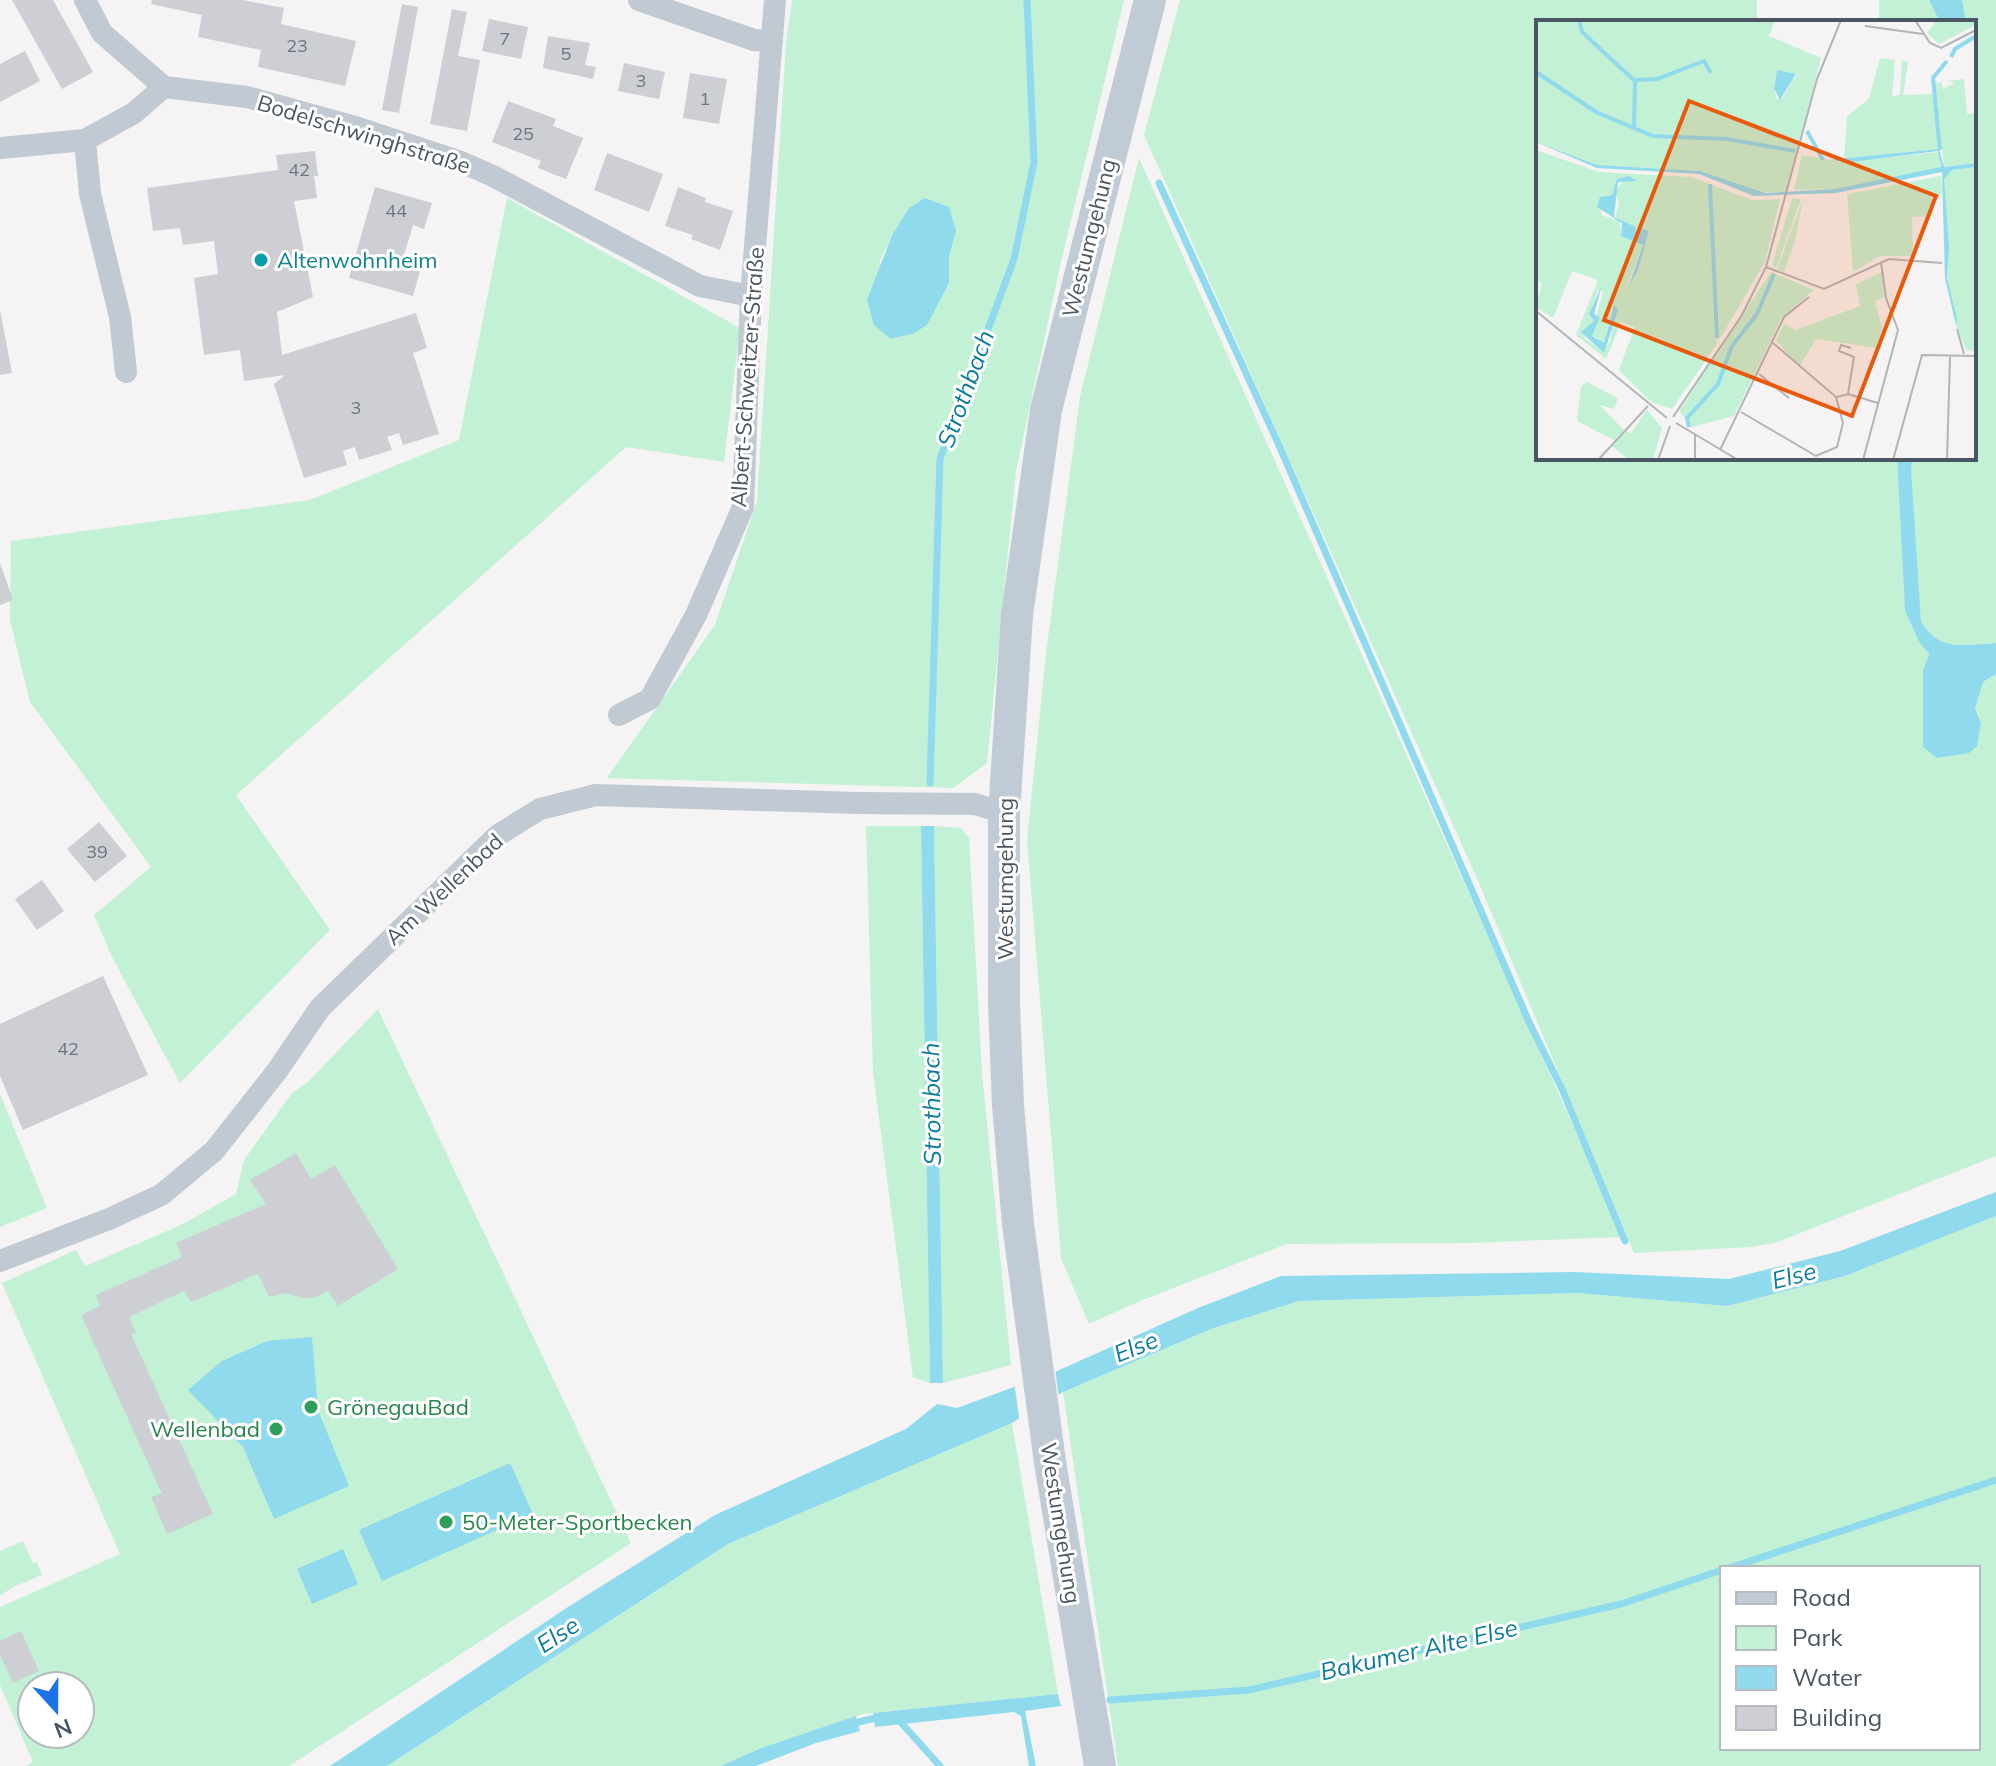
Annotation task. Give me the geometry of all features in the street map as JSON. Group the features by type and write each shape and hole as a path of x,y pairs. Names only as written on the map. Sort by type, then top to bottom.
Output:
{"main road":[{"name":"Westumgehung","path":"1100,1766 1049,1451 1018,1224 1008,1105 1004,1004 1004,813 1017,615 1046,410 1150,0"}],"street":[{"path":"0,148 85,140 134,113 164,87 102,33 85,0"},
{"path":"639,0 754,40 772,41"},
{"name":"Albert-Schweitzer-Straße","path":"619,715 650,699 696,615 743,507 751,296 775,0"},
{"name":"Bodelschwinghstraße","path":"164,87 247,97 352,126 461,162 700,286 751,296"},
{"path":"85,140 90,194 120,317 126,372"},
{"name":"Am Wellenbad","path":"0,1261 97,1224 161,1195 193,1169 223,1140 277,1071 320,1008 498,835 540,809 596,795 975,804 1004,813"}],"green space":[{"path":"792,0 1124,0 1060,266 1016,471 987,763 953,788 607,778 715,625 757,501 786,43","holes":["909,208 956,231 949,257 949,283 927,324 879,263"]},
{"path":"1180,0 1757,0 1757,20 1536,20 1536,460 1897,460 1905,611 1919,642 1929,654 1923,671 1924,694 1981,723 1975,709 1983,682 1996,674 1996,1156 1775,1243 1634,1253 1479,883 1144,135"},
{"path":"1879,0 1929,0 1939,20 1879,20"},
{"path":"1962,0 1996,0 1996,643 1963,645 1936,638 1921,621 1911,467 1913,460 1976,460 1976,20 1966,20"},
{"path":"1139,158 1623,1237 1468,1243 1287,1244 1089,1324 1061,1258 1027,840 1046,654 1080,397"},
{"path":"507,198 740,328 724,462 626,447 236,795 330,930 180,1083 113,959 94,915 151,867 30,702 10,620 11,541 310,500 459,440"},
{"path":"866,826 921,826 930,1383 913,1377 873,1072"},
{"path":"934,826 961,828 969,838 982,1073 1011,1365 943,1383"},
{"name":"GrönegauBad","path":"378,1009 631,1543 289,1766 26,1766 33,1762 28,1750 96,1750 96,1670 16,1670 16,1722 0,1685 0,1607 120,1554 2,1283 76,1250 85,1266 181,1225 236,1194 244,1160 292,1093 308,1082"},
{"path":"0,1094 47,1208 0,1227"},
{"path":"1996,1216 1996,1766 1118,1766 1063,1392 1211,1329 1299,1301 1578,1293 1727,1306 1845,1276"},
{"path":"1012,1423 1058,1694 863,1714 761,1748 721,1766 387,1766 728,1544"},
{"path":"23,1541 42,1575 0,1596 0,1551"}],"water":[{"path":"1929,0 1962,0 1966,20 1939,20"},
{"path":"925,198 949,207 956,231 949,257 949,283 927,325 914,333 891,339 874,325 867,300 892,235 909,208"},
{"path":"1897,460 1913,460 1911,467 1921,621 1928,631 1944,642 1963,645 1996,643 1996,674 1983,682 1975,709 1981,723 1977,746 1969,753 1937,758 1923,747 1923,671 1929,654 1919,642 1905,611"},
{"path":"921,826 934,826 943,1383 930,1383"},
{"name":"Else","path":"1996,1192 1996,1216 1845,1276 1727,1306 1578,1293 1299,1301 1211,1329 1063,1392 1012,1423 728,1544 387,1766 330,1766 568,1607 715,1515 906,1429 937,1404 957,1408 1057,1371 1198,1308 1281,1276 1574,1272 1729,1279 1840,1251"},
{"name":"Wellenbad","path":"312,1337 318,1410 349,1486 274,1519 243,1447 188,1390 222,1361 267,1341"},
{"name":"50-Meter-Sportbecken","path":"510,1463 533,1514 382,1581 359,1530"},
{"path":"343,1549 358,1584 312,1604 297,1569"},
{"path":"1058,1694 1061,1706 1025,1711 1036,1766 1029,1766 1021,1716 1014,1712 875,1727 873,1713"},
{"path":"856,1716 860,1731 816,1743 756,1766 721,1766 761,1748"}],"pier":[{"path":"1055,1368 1059,1399 1020,1423 1014,1382"}],"building":[{"path":"12,0 53,0 93,72 62,89"},
{"path":"152,0 243,0 284,8 281,24 356,41 345,86 258,67 261,50 198,37 202,15 151,4"},
{"path":"402,4 418,7 399,113 382,110"},
{"path":"452,9 467,12 458,56 480,60 467,131 430,124"},
{"path":"489,19 528,27 521,59 482,51"},
{"path":"548,36 590,43 585,65 596,67 593,79 543,68"},
{"path":"25,51 40,81 0,102 0,64"},
{"path":"624,63 665,72 659,99 618,91"},
{"path":"690,73 727,79 719,124 683,118"},
{"path":"508,101 556,119 553,126 583,138 566,179 538,168 541,161 492,142"},
{"path":"315,151 317,198 294,201 313,297 277,312 282,355 416,313 427,348 413,353 439,434 403,445 399,433 387,437 392,450 359,460 355,447 343,451 347,465 304,478 274,384 285,375 244,381 240,350 204,355 194,278 218,274 214,241 183,245 180,228 153,231 147,188 278,170 276,155"},
{"path":"607,153 663,174 649,212 594,190"},
{"path":"375,187 432,203 424,229 413,225 401,265 420,271 413,296 349,278"},
{"path":"678,187 706,198 705,202 733,211 720,250 691,239 693,235 665,226"},
{"path":"0,310 12,373 0,375"},
{"path":"0,563 13,600 0,605"},
{"path":"99,822 127,856 95,882 67,849"},
{"path":"42,880 64,911 37,930 15,899"},
{"path":"103,976 148,1075 23,1130 0,1076 0,1024"},
{"path":"296,1153 311,1179 335,1165 398,1269 338,1306 328,1291 316,1297 303,1298 285,1293 269,1297 258,1274 191,1302 184,1291 129,1317 136,1333 131,1334 213,1514 167,1534 151,1497 162,1494 81,1315 100,1306 96,1295 182,1257 176,1243 266,1204 250,1180"},
{"path":"21,1631 39,1670 16,1670 16,1682 13,1683 0,1655 0,1641"}],"waterway":[{"name":"Strothbach","path":"930,783 940,459 1014,259 1034,162 1027,0"},
{"path":"1159,183 1278,443 1529,1022 1562,1089 1625,1241"},
{"name":"Bakumer Alte Else","path":"1735,1566 1996,1480"},
{"name":"Bakumer Alte Else","path":"1110,1700 1249,1690 1621,1604 1720,1571"},
{"name":"Bakumer Alte Else","path":"850,1724 880,1717"},
{"path":"896,1717 940,1766"}],"place":[{"name":"Altenwohnheim","path":"261,260"},
{"name":"GrönegauBad","path":"311,1407"},
{"name":"Wellenbad","path":"276,1429"},
{"name":"50-Meter-Sportbecken","path":"446,1522"}]}
